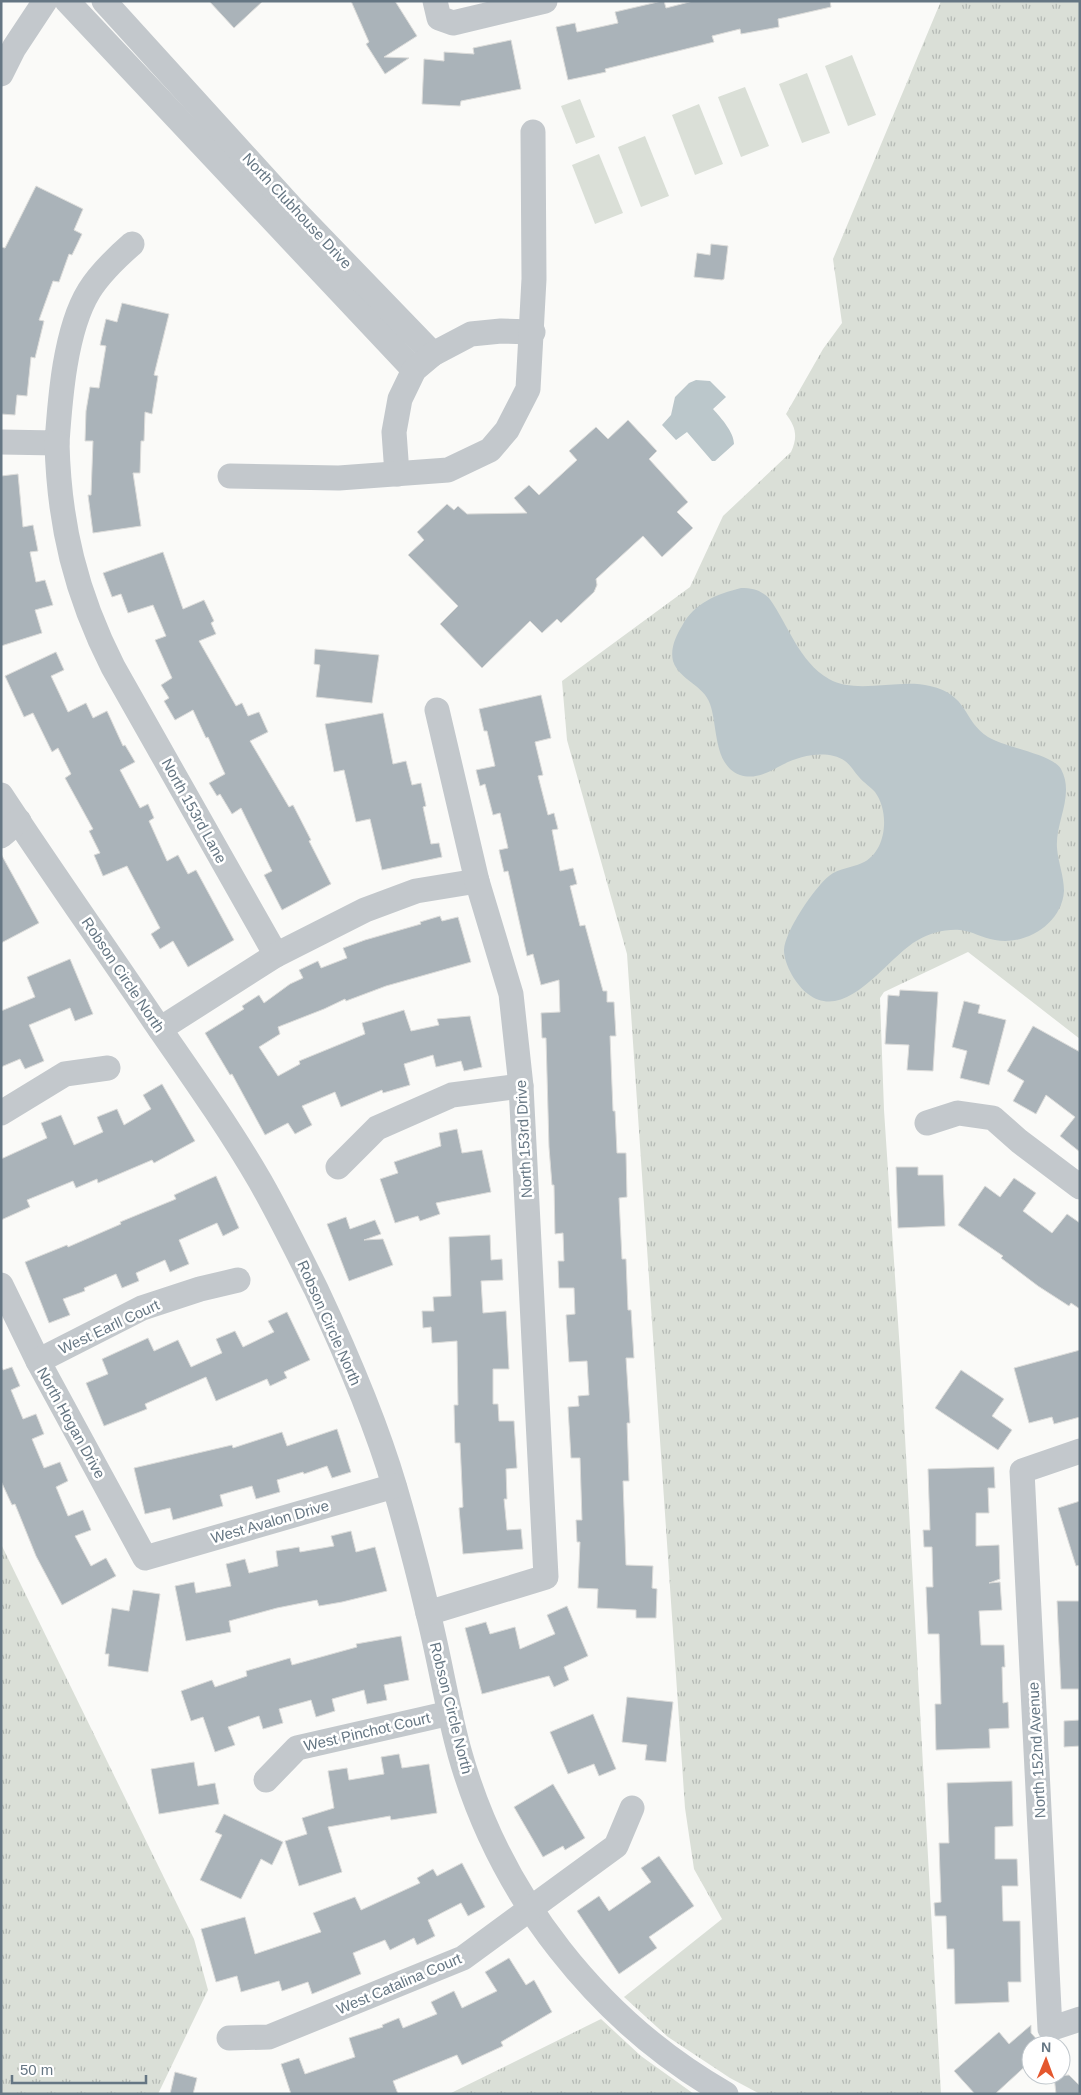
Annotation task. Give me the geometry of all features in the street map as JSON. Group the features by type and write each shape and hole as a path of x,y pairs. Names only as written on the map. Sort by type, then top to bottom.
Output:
{"street":[{"path":"1,74 14,48 45,1"},
{"name":"North Clubhouse Drive","path":"67,1 414,370"},
{"name":"North Clubhouse Drive","path":"104,1 292,208 433,354"},
{"path":"437,10 453,23 545,1"},
{"path":"144,84 163,66"},
{"path":"230,476 340,478 448,470 490,450 507,430 528,389 532,332 533,132"},
{"name":"North 153rd Lane","path":"132,244 108,265 88,292 72,339 63,379 57,444 60,501 71,562 95,632 112,667 276,955"},
{"path":"397,474 394,432 400,400 414,370 433,354 471,334 501,331 532,332"},
{"path":"1,442 57,444"},
{"name":"North 153rd Drive","path":"428,1612 546,1577 521,1086 510,994 477,881 437,710"},
{"name":"Robson Circle North","path":"1,794 10,829 160,1029 200,1086 255,1173 286,1230 352,1370 394,1486 428,1612 460,1755 486,1827 500,1857 531,1908 571,1965 619,2017 666,2054 726,2094"},
{"path":"160,1029 276,955 373,907 416,891 477,881"},
{"path":"1,1113 65,1074 108,1068"},
{"path":"338,1167 377,1128 452,1095 521,1086"},
{"path":"927,1123 958,1113 993,1118 1019,1141 1080,1187"},
{"name":"West Earll Court","path":"38,1361 142,1308 200,1289 238,1280"},
{"name":"North Hogan Drive","path":"1,1285 38,1361 145,1558"},
{"name":"North 152nd Avenue","path":"1080,1451 1022,1472 1050,2029 1080,2019"},
{"name":"West Avalon Drive","path":"145,1558 394,1486"},
{"name":"West Pinchot Court","path":"266,1780 297,1748 450,1713"},
{"name":"West Catalina Court","path":"230,2038 269,2037 463,1958 616,1846 632,1808"}],"green space":[{"path":"941,1 1080,1 1080,1039 968,952 884,992 880,998 884,1110 902,1382 941,2094 760,2094 730,2078 668,2037 624,1997 722,1919 694,1869 685,1808 627,954 567,740 562,681 690,587 723,516 791,452 795,442 795,432 786,414 823,349 842,323 833,259"},
{"path":"852,55 876,115 848,126 825,66"},
{"path":"807,73 830,133 802,143 779,84"},
{"path":"745,87 769,146 741,157 718,97"},
{"path":"580,99 595,137 576,144 561,106"},
{"path":"699,104 723,164 695,175 672,115"},
{"path":"645,136 669,196 641,207 618,147"},
{"path":"599,154 623,213 595,224 572,165"},
{"path":"1,1544 194,1939 208,1990 158,2094 1,2094"},
{"path":"601,2019 641,2056 694,2094 449,2094"}],"shaded area":[{"path":"696,380 710,381 726,397 713,409 729,430 734,444 715,461 712,461 687,432 676,440 662,425 671,415 675,397 689,383"},
{"path":"741,588 756,590 769,598 802,653 819,672 829,679 840,684 852,686 918,684 943,690 959,702 973,723 988,737 1006,745 1039,755 1056,764 1061,769 1066,789 1057,838 1057,848 1064,891 1062,903 1049,923 1040,930 1018,940 995,940 960,930 933,933 906,948 852,994 837,1000 823,1001 804,990 792,975 786,962 784,950 789,932 808,900 829,876 837,871 862,863 877,850 884,831 883,810 875,792 847,763 838,757 813,755 751,777 740,775 731,770 725,763 718,744 707,697 676,668 672,651 678,634 693,611 700,605 723,593"}],"building":[{"path":"209,1 263,1 234,28"},
{"path":"351,1 395,1 417,36 384,57 409,58 385,74 366,44 369,42"},
{"path":"664,1 666,8 693,1 830,1 831,7 778,19 779,27 741,34 740,29 712,36 714,42 605,69 606,72 568,80 556,27 575,23 577,32 618,23 615,12"},
{"path":"511,40 521,89 461,101 460,106 422,104 424,59 444,61 444,52 474,54 473,48"},
{"path":"36,186 83,209 74,230 82,234 72,255 69,254 59,282 53,281 39,320 44,321 35,358 31,357 27,396 17,395 15,415 1,414 1,247 5,248"},
{"path":"711,244 728,246 724,279 722,280 694,277 697,253 710,255"},
{"path":"122,303 169,314 154,375 158,376 152,414 145,412 144,441 141,441 140,473 133,473 141,526 93,533 88,495 91,495 93,441 85,441 86,411 90,387 99,388 106,346 100,345 106,319 117,322"},
{"path":"628,420 657,451 649,459 688,502 677,512 693,528 662,557 643,536 596,579 597,585 594,592 561,623 557,619 542,633 530,621 482,668 440,624 458,606 408,555 424,540 417,532 447,504 454,510 458,506 467,514 527,513 514,498 529,485 539,495 577,460 569,451 596,427 608,439"},
{"path":"18,474 23,527 33,525 38,551 30,552 36,582 45,580 53,605 35,610 42,633 1,646 1,476"},
{"path":"163,552 183,609 204,600 214,621 211,623 216,634 199,641 236,706 242,703 248,716 259,712 268,732 250,741 289,807 293,805 331,884 282,910 264,875 272,871 241,808 232,814 220,794 217,796 209,783 225,774 193,710 175,720 164,701 169,698 161,685 172,678 155,640 166,636 153,605 128,613 121,594 112,597 103,573"},
{"path":"315,649 379,655 372,703 316,697 320,665 314,664"},
{"path":"56,652 64,670 51,676 68,712 86,703 93,718 107,711 123,746 125,745 135,762 120,770 140,808 148,804 154,818 149,821 167,861 178,855 188,874 196,870 234,940 188,967 173,941 160,949 151,934 160,928 127,866 103,876 94,855 100,853 89,831 93,829 65,778 71,774 58,748 52,752 33,713 24,717 5,676"},
{"path":"541,695 551,738 535,742 543,775 538,776 548,815 554,813 558,829 552,830 560,871 573,868 577,884 570,886 580,926 585,925 603,991 607,991 607,1002 614,1002 616,1036 610,1036 613,1111 615,1111 617,1153 626,1153 627,1197 619,1198 622,1259 626,1259 628,1310 631,1310 634,1358 626,1358 630,1423 627,1423 629,1481 623,1481 626,1565 653,1566 652,1588 657,1589 656,1618 636,1618 636,1610 597,1608 598,1589 578,1588 580,1542 577,1542 576,1520 582,1520 580,1458 571,1458 568,1407 579,1406 578,1396 589,1395 587,1361 569,1362 566,1315 575,1314 574,1288 559,1288 558,1261 564,1261 563,1233 555,1234 554,1185 552,1185 549,1147 546,1038 542,1038 541,1013 560,1012 559,980 541,985 533,954 527,956 508,871 504,872 499,850 508,848 500,813 493,815 485,784 480,786 476,770 495,766 487,731 484,731 479,709"},
{"path":"383,713 393,764 406,761 412,785 421,783 426,806 423,807 431,844 439,843 442,857 382,870 370,819 356,822 344,770 334,772 325,724"},
{"path":"1,854 39,923 1,943"},
{"path":"440,916 442,921 458,917 471,962 386,986 346,1001 345,999 278,1027 280,1034 259,1047 278,1076 300,1064 299,1061 365,1034 362,1023 404,1010 411,1031 439,1025 437,1019 470,1016 482,1067 464,1071 461,1061 436,1067 433,1055 404,1064 410,1085 383,1093 382,1090 341,1107 335,1092 302,1106 312,1125 295,1134 288,1123 265,1135 232,1074 230,1075 205,1033 244,1009 242,1006 259,995 264,1003 290,984 303,978 299,970 318,961 321,968 347,958 343,948 421,924 420,922"},
{"path":"70,959 93,1014 75,1021 70,1008 29,1025 44,1061 25,1069 20,1059 1,1067 1,1011 35,997 27,977"},
{"path":"900,990 938,992 933,1071 907,1070 909,1045 885,1044 888,995 899,996"},
{"path":"964,1001 980,1005 978,1013 1006,1020 989,1085 960,1078 967,1051 952,1047"},
{"path":"1033,1026 1080,1052 1080,1152 1060,1136 1075,1117 1046,1095 1036,1114 1013,1101 1024,1081 1007,1071"},
{"path":"162,1084 195,1141 154,1163 152,1160 98,1183 97,1179 76,1188 73,1181 27,1200 30,1207 1,1220 1,1159 47,1138 41,1123 61,1115 74,1145 103,1132 97,1117 117,1109 124,1125 151,1109 143,1095"},
{"path":"457,1129 462,1153 482,1150 491,1192 436,1203 440,1214 420,1221 418,1216 395,1223 380,1179 398,1173 394,1162 441,1146 439,1133"},
{"path":"896,1167 918,1167 918,1175 943,1175 945,1226 898,1228"},
{"path":"216,1176 239,1228 223,1236 217,1223 179,1240 189,1264 170,1272 165,1260 136,1273 139,1281 122,1288 116,1274 84,1288 85,1291 63,1299 70,1315 49,1323 25,1262 67,1245 68,1247 121,1224 120,1222 176,1199 174,1195"},
{"path":"1014,1178 1036,1193 1023,1211 1052,1233 1067,1214 1080,1223 1080,1309 1071,1303 1069,1306 1038,1286 1001,1258 1003,1256 958,1225 985,1186 1000,1197"},
{"path":"346,1217 350,1229 375,1220 381,1234 364,1240 383,1239 393,1265 349,1281 327,1224"},
{"path":"490,1235 491,1260 502,1259 503,1280 481,1281 483,1313 506,1311 509,1369 493,1369 493,1404 498,1404 499,1421 514,1421 517,1468 506,1469 507,1499 504,1499 507,1530 521,1529 523,1549 463,1554 459,1508 463,1507 460,1443 455,1443 454,1405 458,1405 457,1341 432,1343 431,1327 423,1328 422,1311 434,1311 433,1297 451,1296 449,1237"},
{"path":"287,1312 310,1360 284,1372 287,1378 270,1386 267,1379 216,1401 206,1377 145,1404 147,1409 104,1426 86,1383 108,1374 102,1359 148,1338 154,1351 178,1340 191,1367 222,1353 216,1339 235,1331 243,1347 274,1332 268,1321"},
{"path":"1080,1350 1080,1417 1054,1424 1052,1417 1029,1423 1014,1368"},
{"path":"1,1367 3,1370 12,1367 20,1386 11,1390 23,1419 36,1414 44,1434 32,1439 44,1468 60,1462 68,1481 56,1487 68,1516 83,1510 91,1530 75,1536 91,1566 106,1558 116,1576 62,1605 36,1556 15,1504 12,1505 1,1481"},
{"path":"961,1370 1004,1399 992,1416 1012,1430 998,1450 935,1408"},
{"path":"337,1429 351,1472 332,1478 327,1466 304,1474 303,1472 277,1480 280,1492 256,1499 252,1486 220,1495 223,1506 173,1520 170,1508 145,1514 134,1468 232,1445 233,1448 282,1432 287,1446"},
{"path":"994,1467 995,1488 988,1488 989,1513 976,1513 976,1546 999,1545 1000,1579 989,1583 1000,1582 1002,1610 979,1611 981,1645 1004,1645 1005,1667 1002,1667 1003,1703 1008,1702 1009,1728 989,1729 990,1748 936,1750 935,1704 941,1704 939,1634 928,1634 926,1587 933,1587 932,1547 924,1547 923,1530 930,1530 928,1469"},
{"path":"1080,1501 1080,1565 1076,1566 1058,1508"},
{"path":"351,1531 356,1552 375,1547 387,1591 319,1606 317,1600 277,1608 229,1621 231,1632 186,1641 175,1586 194,1582 196,1593 231,1586 226,1564 245,1559 249,1573 278,1566 276,1551 299,1547 300,1552 334,1546 331,1536"},
{"path":"133,1590 160,1594 148,1672 108,1666 109,1654 105,1654 112,1608 129,1611"},
{"path":"1057,1601 1080,1601 1079,1689 1061,1689"},
{"path":"567,1606 588,1656 564,1667 569,1680 554,1687 549,1676 482,1694 465,1628 486,1622 490,1634 515,1627 520,1649 555,1634 547,1615"},
{"path":"401,1636 409,1680 384,1685 387,1700 367,1704 364,1690 332,1699 335,1711 316,1717 311,1700 279,1709 283,1723 263,1729 259,1716 228,1727 235,1745 215,1752 203,1717 191,1721 181,1691 212,1680 215,1687 247,1676 246,1671 290,1658 292,1665 357,1647 356,1644"},
{"path":"627,1697 673,1702 666,1762 645,1760 647,1745 622,1742"},
{"path":"593,1714 616,1769 599,1776 594,1764 568,1774 550,1732"},
{"path":"1080,1720 1080,1746 1064,1747 1064,1721"},
{"path":"399,1754 402,1768 429,1764 437,1813 391,1820 390,1816 328,1827 342,1872 299,1886 285,1841 307,1834 302,1818 334,1808 328,1771 347,1768 349,1780 384,1774 381,1757"},
{"path":"194,1762 198,1786 215,1783 219,1804 159,1814 151,1769"},
{"path":"1012,1781 1013,1826 995,1827 995,1859 1017,1859 1018,1886 1002,1886 1003,1921 1020,1921 1021,1982 1008,1982 1009,2002 955,2004 954,1949 947,1949 946,1916 935,1916 934,1903 941,1902 939,1843 949,1843 947,1783"},
{"path":"553,1784 585,1838 565,1850 563,1846 543,1857 514,1807"},
{"path":"224,1814 283,1842 272,1865 261,1859 241,1899 200,1880 222,1835 215,1832"},
{"path":"659,1856 694,1906 649,1937 657,1948 619,1974 577,1911 599,1896 609,1911 651,1882 641,1868"},
{"path":"462,1863 485,1907 468,1916 461,1903 428,1920 435,1936 417,1945 414,1938 390,1950 385,1940 353,1953 361,1974 312,1994 308,1982 282,1991 279,1981 241,1992 237,1976 216,1982 201,1929 245,1917 255,1954 321,1932 313,1913 355,1897 361,1910 420,1883 417,1878 433,1869 437,1876"},
{"path":"509,1958 526,1985 534,1980 552,2012 501,2042 503,2046 462,2065 457,2055 393,2081 398,2094 291,2094 281,2064 299,2058 305,2074 355,2057 349,2038 383,2027 382,2025 399,2018 403,2028 437,2014 431,2002 454,1991 462,2008 497,1991 485,1972"},
{"path":"1031,2025 1033,2035 1021,2035 1021,2070 995,2094 975,2094 954,2071 999,2032 1009,2044"},
{"path":"175,2072 197,2078 193,2094 170,2094"},
{"path":"1071,2077 1080,2086 1080,2094 1056,2094 1055,2085 1071,2085"}]}
